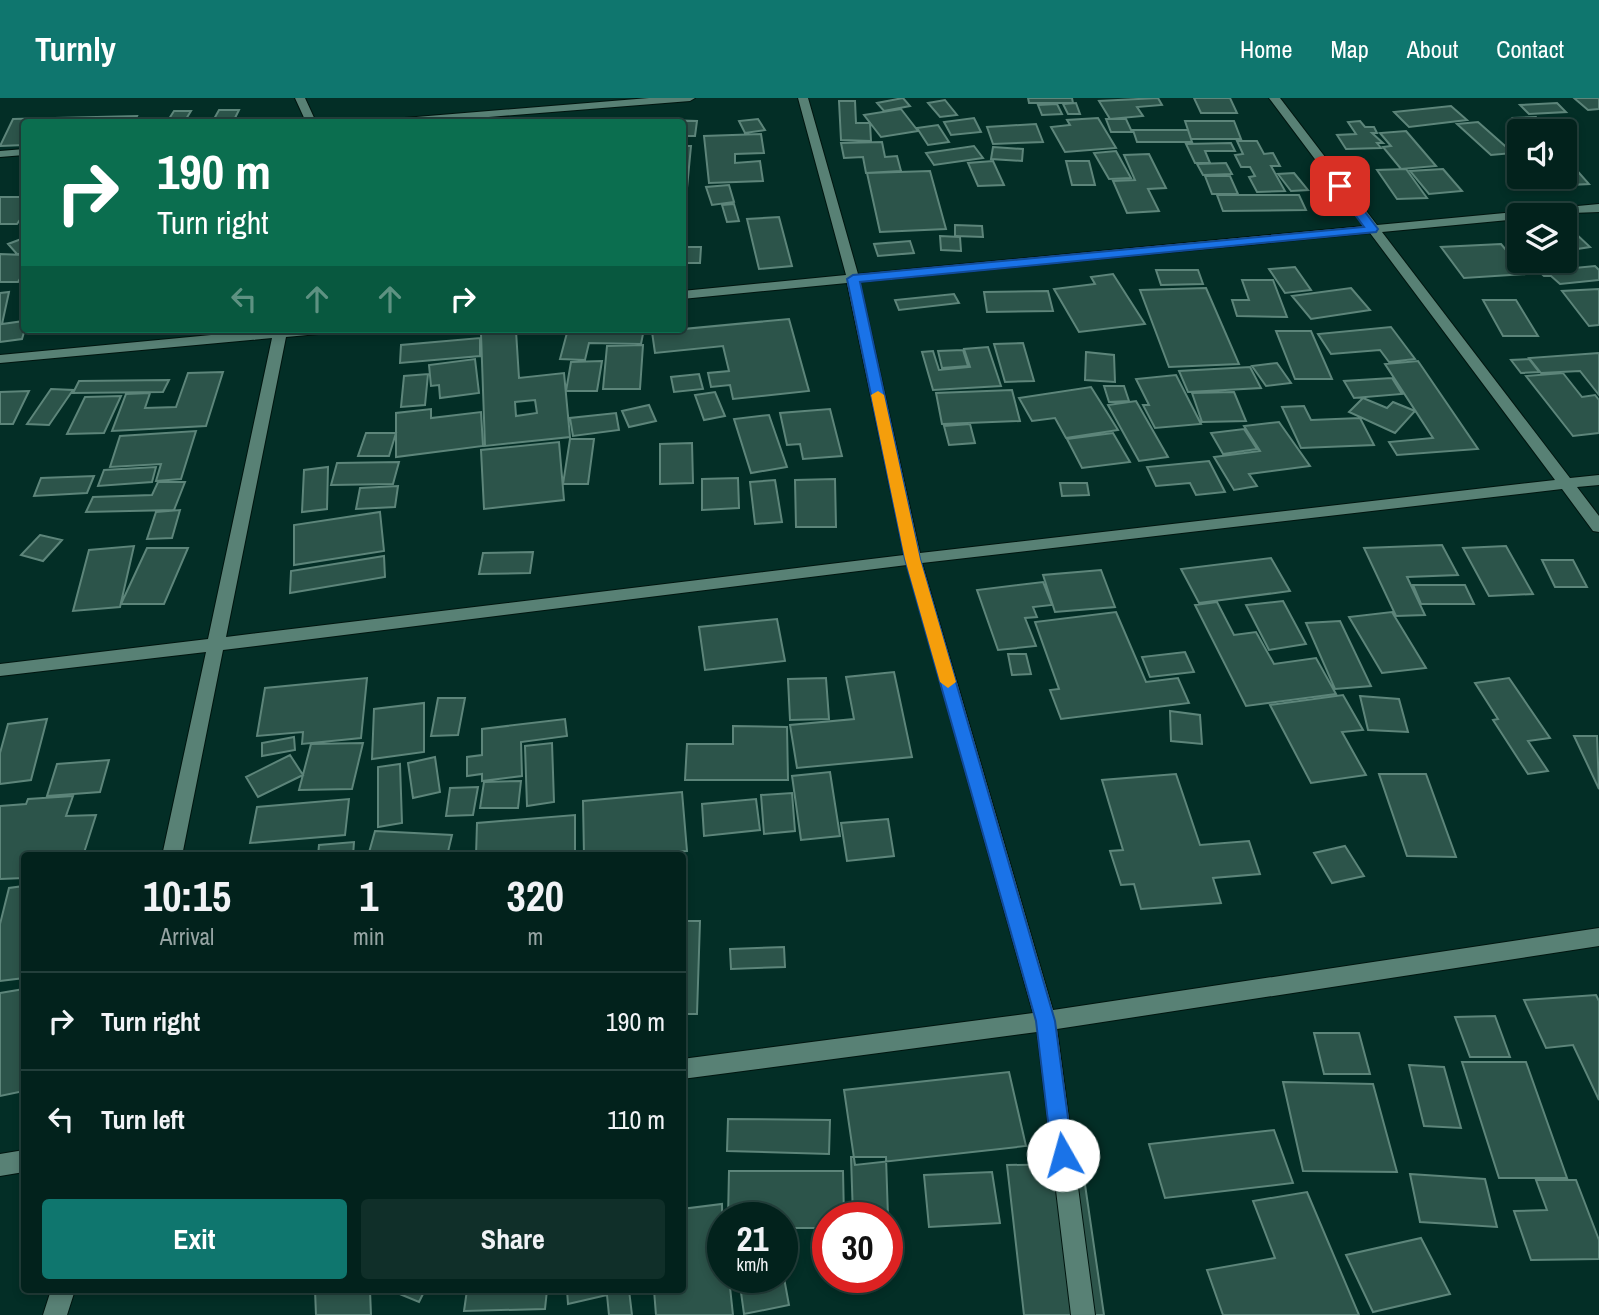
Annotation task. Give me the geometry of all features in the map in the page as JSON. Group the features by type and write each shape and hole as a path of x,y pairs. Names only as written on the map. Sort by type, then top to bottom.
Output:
{"street":[{"path":"300,98 310,119"},
{"path":"429,119 690,98"},
{"path":"803,98 853,279 913,559 1046,1021 1083,1315"},
{"path":"1274,98 1599,527"},
{"path":"0,154 21,152"},
{"path":"1577,210 1599,208"},
{"path":"686,295 1507,216"},
{"path":"0,359 260,333"},
{"path":"173,852 280,333"},
{"path":"0,670 913,559 1599,480"},
{"path":"686,1068 1046,1021 1599,937"},
{"path":"0,1166 21,1162"},
{"path":"55,1315 62,1293"}],"building":[{"path":"903,98 910,106 884,111 877,103"},
{"path":"1028,98 1072,98 1073,103 1029,103"},
{"path":"1158,98 1162,105 1137,107 1143,116 1110,119 1099,101"},
{"path":"1194,98 1230,98 1237,113 1201,113"},
{"path":"1574,98 1599,98 1599,109 1588,110"},
{"path":"945,100 957,115 940,117 928,103"},
{"path":"839,101 855,101 856,123 870,123 871,141 841,140"},
{"path":"1076,103 1080,114 1068,114 1063,104"},
{"path":"1557,103 1566,112 1529,114 1520,105"},
{"path":"1057,104 1062,114 1042,115 1038,105"},
{"path":"1451,106 1467,120 1409,127 1394,112"},
{"path":"901,109 918,131 881,137 864,115"},
{"path":"219,110 239,110 234,119 214,119"},
{"path":"174,111 191,111 186,119 169,119"},
{"path":"137,116 136,119 21,119 21,145 0,146 13,119"},
{"path":"1536,117 1538,119 1514,119"},
{"path":"974,118 981,132 951,135 944,122"},
{"path":"1098,118 1116,148 1065,152 1051,127 1070,125 1067,120"},
{"path":"758,119 765,130 745,133 739,121"},
{"path":"1106,119 1126,119 1132,132 1111,132"},
{"path":"686,121 697,121 695,136 686,136"},
{"path":"1185,121 1234,121 1241,139 1191,139"},
{"path":"1360,121 1365,127 1374,127 1377,133 1372,133 1383,143 1377,143 1381,148 1346,149 1337,135 1356,134 1348,122"},
{"path":"1478,122 1507,148 1507,154 1491,155 1457,124"},
{"path":"1036,124 1043,142 993,144 987,127"},
{"path":"938,125 949,142 928,145 917,128"},
{"path":"1133,130 1188,130 1192,142 1137,142"},
{"path":"1406,131 1436,166 1401,169 1383,147 1391,146 1380,133"},
{"path":"761,134 764,153 735,154 735,163 760,161 763,181 709,183 704,136"},
{"path":"1237,141 1257,141 1264,154 1273,153 1280,166 1271,166 1285,191 1257,192 1249,177 1255,176 1250,167 1241,167 1235,155 1243,154"},
{"path":"882,142 885,157 897,156 901,171 866,173 863,157 844,158 841,143"},
{"path":"1231,143 1235,151 1205,151 1210,163 1195,163 1186,144"},
{"path":"686,146 691,146 687,188"},
{"path":"974,146 983,158 934,165 926,153"},
{"path":"993,147 1023,149 1022,161 991,159"},
{"path":"1116,151 1131,178 1109,179 1094,153"},
{"path":"1149,154 1166,188 1148,189 1159,211 1127,213 1113,181 1135,180 1124,155"},
{"path":"993,161 1004,185 978,186 968,163"},
{"path":"1066,161 1089,161 1095,185 1072,185"},
{"path":"1226,163 1232,174 1203,175 1197,164"},
{"path":"1406,169 1427,198 1397,199 1377,170"},
{"path":"1443,169 1462,191 1429,194 1410,171"},
{"path":"1577,170 1589,184 1577,185"},
{"path":"930,171 946,229 880,232 867,173"},
{"path":"1294,173 1308,190 1291,191 1278,174"},
{"path":"1205,176 1230,176 1238,194 1212,194"},
{"path":"729,185 734,202 712,205 706,187"},
{"path":"1217,195 1299,195 1306,210 1223,211"},
{"path":"0,197 21,197 21,218 17,224 0,224"},
{"path":"734,204 739,221 727,222 722,205"},
{"path":"779,217 792,266 759,269 747,219"},
{"path":"955,225 982,226 983,237 955,236"},
{"path":"1577,235 1590,247 1577,249"},
{"path":"940,236 960,237 961,251 941,250"},
{"path":"21,239 21,254 17,254 8,244"},
{"path":"910,241 914,253 878,256 874,244"},
{"path":"1501,244 1507,251 1507,273 1526,274 1464,278 1441,247"},
{"path":"686,247 701,247 700,263 686,263"},
{"path":"0,254 21,255 21,277 18,282 0,282"},
{"path":"1595,266 1599,270 1599,280 1560,284 1551,276 1541,273 1577,273 1577,268"},
{"path":"1295,267 1311,290 1285,293 1269,269"},
{"path":"1156,270 1198,270 1203,284 1161,285"},
{"path":"1113,274 1145,324 1079,332 1054,289 1095,284 1091,277"},
{"path":"1242,280 1273,280 1287,317 1237,316 1232,300 1249,300"},
{"path":"1206,288 1239,364 1169,367 1140,290"},
{"path":"1351,288 1370,310 1311,319 1292,296"},
{"path":"1599,289 1599,325 1589,326 1562,291"},
{"path":"1048,291 1053,311 987,312 984,292"},
{"path":"9,292 2,324 21,321 21,333 24,333 22,339 0,342 0,293"},
{"path":"954,294 959,303 899,310 895,300"},
{"path":"1483,300 1516,300 1538,336 1503,336"},
{"path":"789,319 809,391 733,399 730,385 711,387 708,373 729,371 723,346 655,353 652,333 686,333 686,329"},
{"path":"1391,327 1415,359 1389,362 1380,350 1331,354 1318,334"},
{"path":"1276,331 1311,331 1332,379 1295,379"},
{"path":"516,333 519,378 564,373 570,437 485,446 481,334","holes":["535,400 537,413 516,416 515,402"]},
{"path":"567,333 643,333 641,344 589,343 585,360 560,359"},
{"path":"480,338 480,356 400,363 401,345"},
{"path":"1023,343 1034,381 1005,382 994,344"},
{"path":"643,345 640,389 603,389 607,346"},
{"path":"988,347 1001,386 933,390 922,352 933,351 939,370 970,367 964,349"},
{"path":"963,350 968,366 942,368 938,351"},
{"path":"1086,352 1114,355 1115,382 1085,380"},
{"path":"1599,353 1599,395 1580,371 1541,373 1529,358"},
{"path":"475,359 479,393 440,398 439,385 431,386 429,365"},
{"path":"1529,359 1539,372 1521,373 1511,360"},
{"path":"602,361 597,391 566,391 571,362"},
{"path":"1418,361 1478,449 1397,455 1389,442 1433,438 1385,364"},
{"path":"1277,363 1291,383 1266,386 1252,366"},
{"path":"1250,367 1261,388 1188,392 1179,371"},
{"path":"223,372 206,426 112,431 126,394 150,393 145,408 176,407 188,373"},
{"path":"1563,373 1582,397 1595,395 1599,400 1599,433 1573,436 1526,376"},
{"path":"428,374 425,405 401,407 404,376"},
{"path":"699,374 703,389 674,392 671,377"},
{"path":"1176,375 1201,424 1155,428 1143,405 1149,405 1136,379"},
{"path":"1392,378 1402,394 1354,398 1344,381"},
{"path":"169,380 163,392 73,393 79,381"},
{"path":"1104,386 1124,386 1129,401 1109,402"},
{"path":"1091,387 1118,430 1066,438 1055,418 1032,421 1019,398"},
{"path":"51,389 73,390 49,425 27,424"},
{"path":"1012,390 1020,421 942,424 936,393"},
{"path":"29,391 13,424 0,424 0,392"},
{"path":"715,392 725,416 704,420 695,395"},
{"path":"1234,392 1246,421 1202,422 1192,393"},
{"path":"121,396 104,433 67,434 85,397"},
{"path":"1363,398 1387,408 1393,402 1415,411 1395,433 1349,412"},
{"path":"1136,401 1168,457 1139,461 1108,405"},
{"path":"649,405 656,421 629,427 622,411"},
{"path":"1304,406 1311,420 1360,418 1374,445 1301,448 1282,407"},
{"path":"431,409 431,418 481,412 483,446 396,457 396,413"},
{"path":"830,409 842,456 803,459 800,444 787,445 780,413"},
{"path":"616,413 619,430 573,436 570,418"},
{"path":"769,415 787,467 751,473 734,419"},
{"path":"1279,422 1310,466 1249,474 1257,486 1234,490 1214,457 1260,451 1244,426"},
{"path":"970,424 975,443 949,445 944,426"},
{"path":"1244,429 1257,449 1223,454 1211,433"},
{"path":"196,431 181,479 156,481 161,464 110,467 120,436"},
{"path":"366,433 396,433 389,456 358,456"},
{"path":"1113,433 1130,462 1082,468 1067,439"},
{"path":"570,439 594,439 588,484 563,484"},
{"path":"559,442 564,500 484,509 481,450"},
{"path":"692,443 693,483 660,484 660,444"},
{"path":"1209,461 1225,492 1196,495 1190,483 1156,486 1147,467"},
{"path":"399,462 393,484 331,485 337,463"},
{"path":"156,467 152,482 98,486 104,470"},
{"path":"328,467 327,509 302,512 304,470"},
{"path":"94,476 87,493 34,496 41,478"},
{"path":"738,478 739,508 702,510 702,479"},
{"path":"835,479 836,527 796,527 795,480"},
{"path":"775,480 782,522 755,524 750,482"},
{"path":"158,482 185,482 174,510 86,512 93,497 152,495"},
{"path":"1060,483 1087,483 1089,495 1062,496"},
{"path":"398,486 395,507 356,509 360,488"},
{"path":"180,510 172,538 147,539 156,512"},
{"path":"380,512 384,551 294,565 294,525"},
{"path":"40,535 62,540 43,561 21,555"},
{"path":"1442,545 1458,575 1407,577 1425,615 1396,616 1364,548"},
{"path":"134,546 120,607 73,611 89,550"},
{"path":"1506,546 1533,594 1489,596 1463,548"},
{"path":"147,548 188,548 164,604 121,604"},
{"path":"533,552 530,573 479,574 483,553"},
{"path":"384,556 385,577 290,593 291,571"},
{"path":"1271,558 1290,591 1199,603 1181,569"},
{"path":"1542,560 1573,560 1587,587 1555,587"},
{"path":"1101,570 1115,607 1055,612 1043,575"},
{"path":"1043,582 1052,605 1033,607 1037,617 1025,618 1036,646 998,650 977,590"},
{"path":"1413,585 1465,585 1474,604 1421,604"},
{"path":"1283,601 1306,644 1269,650 1246,605"},
{"path":"1217,602 1234,635 1256,632 1274,664 1316,658 1336,694 1246,706 1195,605"},
{"path":"1116,612 1146,682 1178,678 1189,703 1061,719 1050,690 1059,689 1035,622"},
{"path":"1392,612 1426,668 1382,673 1349,617"},
{"path":"777,619 785,661 705,670 699,627"},
{"path":"1340,621 1371,686 1335,689 1306,623"},
{"path":"1185,652 1194,672 1150,677 1142,657"},
{"path":"1008,654 1026,654 1031,674 1012,675"},
{"path":"894,672 912,757 797,768 790,725 854,719 846,677"},
{"path":"367,678 361,738 302,744 303,732 257,736 265,688"},
{"path":"826,678 829,719 790,720 788,679"},
{"path":"1509,678 1550,738 1528,741 1548,771 1528,774 1493,720 1498,719 1475,683"},
{"path":"1343,695 1363,730 1342,732 1366,775 1311,783 1270,705"},
{"path":"1360,696 1399,699 1408,732 1368,730"},
{"path":"438,698 465,698 458,735 431,736"},
{"path":"424,703 424,752 372,759 374,709"},
{"path":"1170,711 1200,715 1202,744 1171,741"},
{"path":"47,719 31,780 0,784 0,753 8,724"},
{"path":"565,719 567,736 521,742 522,776 482,781 482,774 467,776 467,757 482,755 482,729"},
{"path":"733,726 787,727 788,780 685,780 687,744 733,744"},
{"path":"1574,736 1597,736 1599,789"},
{"path":"294,737 295,750 262,756 262,743"},
{"path":"363,743 352,789 299,790 311,744"},
{"path":"552,743 554,802 527,806 525,746"},
{"path":"290,755 303,775 258,797 246,777"},
{"path":"435,757 440,792 413,798 408,763"},
{"path":"109,760 100,792 47,796 57,764"},
{"path":"400,764 402,823 378,827 378,767"},
{"path":"830,772 840,836 801,840 792,776"},
{"path":"1176,774 1200,845 1249,841 1260,874 1213,878 1221,903 1141,909 1134,884 1121,885 1110,851 1123,850 1102,780"},
{"path":"1379,774 1426,774 1456,857 1407,856"},
{"path":"521,781 518,808 480,808 484,782"},
{"path":"478,787 473,815 446,816 450,788"},
{"path":"682,792 687,851 584,852 583,801"},
{"path":"792,793 795,831 764,834 761,795"},
{"path":"73,796 66,816 96,815 84,852 21,852 21,878 0,879 0,806 26,804 28,799"},
{"path":"349,799 345,835 250,843 257,807"},
{"path":"756,799 760,830 704,836 702,804"},
{"path":"575,815 575,852 476,852 477,823"},
{"path":"888,819 894,856 847,861 841,823"},
{"path":"375,831 452,835 448,852 369,852"},
{"path":"354,842 353,852 318,852 319,845"},
{"path":"1345,846 1364,876 1332,883 1314,853"},
{"path":"21,886 21,978 0,981 0,924 9,888"},
{"path":"686,921 700,921 697,1014 686,1014"},
{"path":"784,947 785,967 731,969 730,949"},
{"path":"21,990 21,1092 0,1096 0,993"},
{"path":"1596,995 1599,1001 1599,1100 1573,1045 1546,1048 1524,1000"},
{"path":"1495,1016 1510,1057 1470,1057 1455,1017"},
{"path":"1314,1033 1359,1033 1370,1074 1324,1074"},
{"path":"1462,1062 1526,1062 1567,1178 1499,1178"},
{"path":"1409,1065 1444,1067 1461,1128 1424,1126"},
{"path":"1009,1072 1026,1146 855,1165 844,1090"},
{"path":"1283,1082 1373,1084 1397,1172 1303,1171"},
{"path":"728,1119 830,1120 829,1154 727,1151"},
{"path":"1274,1130 1293,1183 1165,1198 1149,1144"},
{"path":"851,1157 886,1157 888,1202 853,1202"},
{"path":"1082,1164 1104,1315 1024,1315 1007,1165"},
{"path":"729,1171 843,1171 844,1202 812,1202 812,1228 798,1228 798,1202 728,1202"},
{"path":"992,1172 1000,1223 929,1227 924,1175"},
{"path":"1410,1174 1485,1179 1497,1227 1420,1222"},
{"path":"1536,1180 1576,1180 1599,1240 1599,1259 1531,1260 1514,1211 1547,1210"},
{"path":"1307,1192 1359,1315 1223,1315 1207,1270 1275,1258 1253,1201"},
{"path":"707,1206 707,1293 731,1293 733,1315 656,1315 654,1293 686,1293 686,1208"},
{"path":"1421,1238 1450,1294 1373,1312 1346,1255"},
{"path":"315,1293 370,1293 371,1315 316,1315"},
{"path":"397,1293 424,1293 419,1302"},
{"path":"467,1293 547,1293 545,1309 464,1311"},
{"path":"567,1293 629,1293 632,1315 609,1315 607,1295 568,1304"},
{"path":"741,1293 787,1293 789,1305 744,1314"}],"slow traffic":[{"path":"878,395 913,559 948,682"}],"route":[{"path":"1063,1155 1046,1021 913,559 853,279 1372,229 1340,186"}]}
